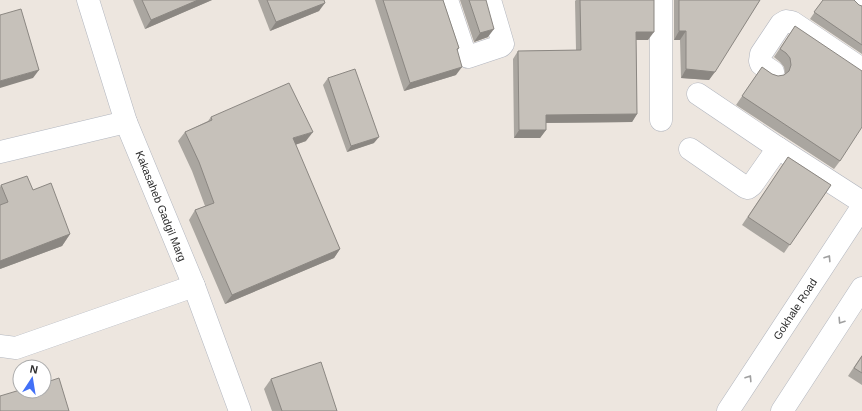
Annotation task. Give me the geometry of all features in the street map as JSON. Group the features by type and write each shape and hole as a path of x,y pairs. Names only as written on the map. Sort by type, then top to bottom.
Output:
{"street":[{"name":"Kakasaheb Gadgil Marg","path":"88,0 126,122 194,286 240,411"},
{"path":"447,0 465,54 468,57 503,44 490,0"},
{"path":"660,0 661,120"},
{"path":"773,72 762,64 760,54 780,24 786,21 792,22 862,69"},
{"path":"698,94 862,202"},
{"path":"0,152 126,122"},
{"path":"690,149 748,188 752,185 778,148"},
{"name":"Gokhale Road","path":"728,411 862,207"},
{"path":"0,346 16,348 194,286"},
{"path":"782,411 862,288"}],"building":[{"path":"142,0 198,0 151,20"},
{"path":"267,0 324,0 325,3 276,22"},
{"path":"383,0 443,0 459,48 457,49 462,67 410,83"},
{"path":"469,0 486,0 494,29 480,33"},
{"path":"580,0 654,0 654,32 636,32 637,114 546,115 546,130 519,130 518,51 581,50"},
{"path":"679,0 760,0 715,72 686,69 686,31 679,31"},
{"path":"823,0 854,0 862,6 862,45 814,12"},
{"path":"21,9 39,70 0,81 0,15"},
{"path":"795,26 862,71 862,127 840,161 742,96 762,67 778,76 784,75 789,71 791,65 790,58 780,49"},
{"path":"355,69 379,137 351,146 328,78"},
{"path":"289,83 313,132 293,138 340,249 232,295 195,210 214,203 199,162 185,132 212,120 211,117"},
{"path":"788,157 831,185 790,245 748,217"},
{"path":"27,176 33,190 51,183 70,234 0,261 0,205 8,202 1,185"},
{"path":"862,356 862,373 854,368"},
{"path":"321,362 337,411 282,411 271,379"},
{"path":"59,378 69,411 0,411 0,396 12,392 12,399 52,399 52,380"}]}
